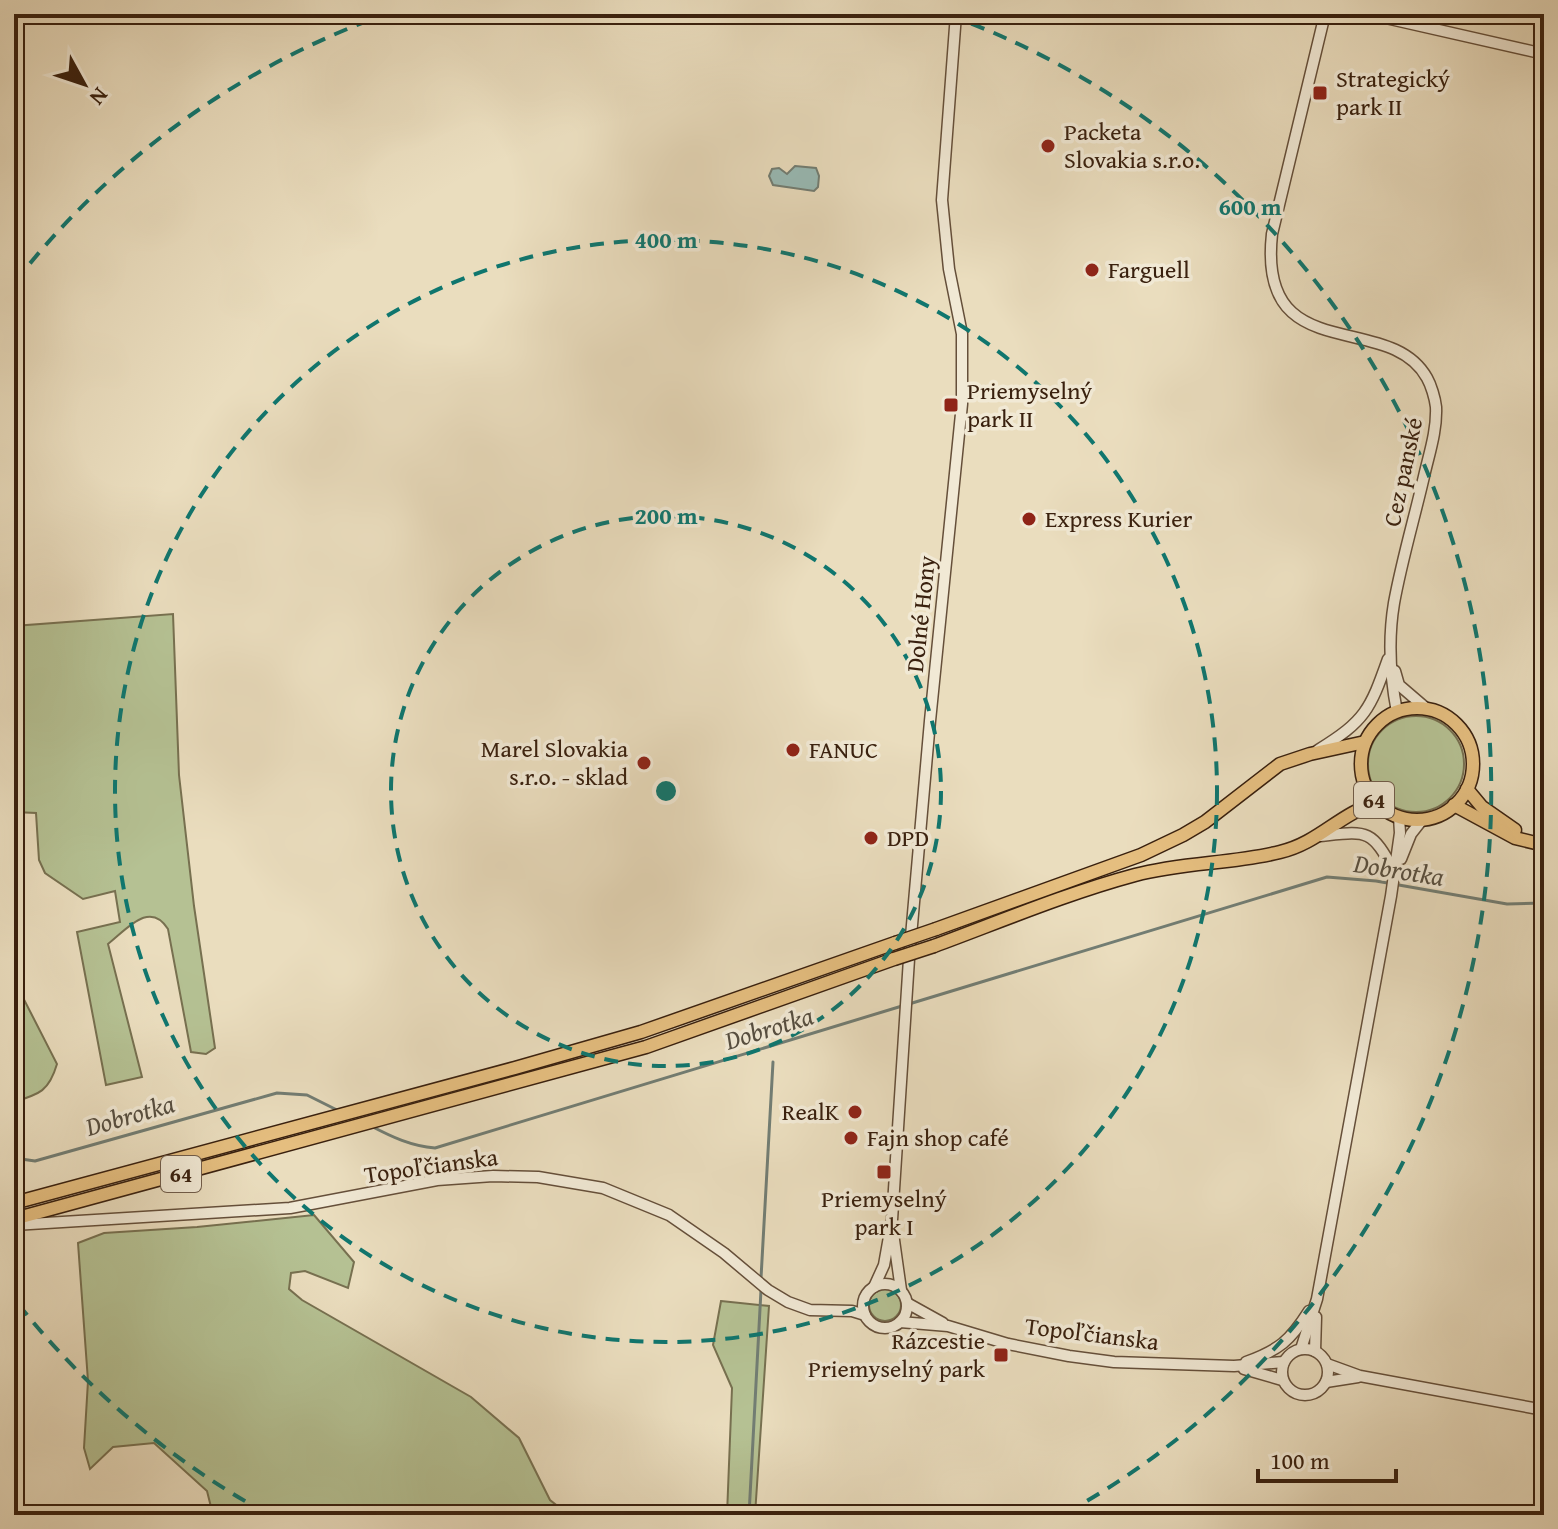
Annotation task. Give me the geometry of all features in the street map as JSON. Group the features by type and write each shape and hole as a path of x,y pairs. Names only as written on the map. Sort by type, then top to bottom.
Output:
{"main road":[{"path":"1365,742 1373,729 1397,712 1412,708 1427,709 1449,718 1467,740 1472,769 1467,789 1482,807 1537,843"},
{"name":"64","path":"14,1203 641,1032 1141,855 1205,822 1280,764 1310,754 1365,742 1361,758 1367,790 1377,803 1399,817 1422,820 1444,812 1467,789"},
{"name":"64","path":"14,1222 646,1047 1133,875 1178,865 1278,853 1302,846 1354,810 1377,803"},
{"path":"1454,805 1515,838 1537,843"}],"street":[{"name":"Dolné Hony","path":"874,1287 884,1265 892,1220 930,721 962,404 962,334 949,269 942,200 956,14"},
{"name":"Cez panské","path":"1325,14 1272,234 1269,260 1276,287 1290,311 1322,330 1407,356 1427,378 1436,405 1434,434 1395,601 1390,653"},
{"path":"1342,14 1375,15 1544,54"},
{"path":"1390,653 1399,685 1427,709"},
{"path":"1390,653 1397,712"},
{"path":"1310,754 1346,733 1363,717 1374,700 1390,653"},
{"path":"1301,1349 1317,1299 1391,896 1399,817"},
{"path":"1395,872 1411,834 1422,820"},
{"path":"1320,836 1370,835 1381,845 1395,872"},
{"name":"Topoľčianska","path":"14,1222 280,1209 437,1180 475,1176 538,1177 603,1188 669,1215 788,1302 810,1310 852,1311 865,1315"},
{"name":"Dolné Hony","path":"892,1220 901,1290"},
{"path":"888,1284 901,1290 907,1303 906,1313 900,1322 891,1327 872,1323 865,1315 865,1298 874,1287 888,1284"},
{"path":"1282,1380 1284,1362 1289,1355 1301,1349 1315,1351 1317,1299"},
{"path":"1234,1366 1278,1349 1288,1341 1317,1299"},
{"name":"Topoľčianska","path":"907,1303 948,1326"},
{"name":"Topoľčianska","path":"900,1322 948,1326 1008,1344 1114,1362 1234,1366 1284,1362"},
{"name":"Topoľčianska","path":"1315,1351 1327,1364 1360,1376 1544,1410"},
{"path":"1326,1382 1327,1364"},
{"name":"Topoľčianska","path":"1234,1366 1282,1380 1295,1393 1304,1396 1313,1394 1326,1382 1360,1376"}],"green space":[{"path":"173,614 179,775 215,1048 206,1054 191,1052 168,929 154,917 146,917 108,944 142,1077 106,1085 77,932 120,922 115,891 83,899 45,873 39,860 36,813 14,812 14,626"},
{"path":"1416,716 1434,720 1450,730 1460,746 1464,764 1460,782 1450,798 1434,808 1416,812 1398,808 1382,798 1372,782 1368,764 1372,746 1382,730 1398,720"},
{"path":"14,980 57,1064 47,1086 14,1102"},
{"path":"314,1215 354,1262 348,1288 305,1271 291,1273 289,1289 302,1300 471,1397 519,1438 550,1500 569,1515 213,1515 207,1491 154,1443 113,1447 90,1469 84,1448 88,1381 78,1243 104,1233"},
{"path":"885,1289 896,1294 901,1305 896,1316 885,1321 874,1316 869,1305 874,1294"},
{"path":"721,1301 769,1306 755,1515 727,1515 732,1388 713,1345"}],"water":[{"path":"795,166 816,168 819,176 818,187 814,191 773,185 769,176 772,169 779,168 787,174"}],"waterway":[{"name":"Dobrotka","path":"909,1004 1327,877 1376,881 1507,904 1544,903"},
{"name":"Dobrotka","path":"371,1126 402,1140 435,1148 902,1006"},
{"path":"761,1278 773,1062"},
{"name":"Dobrotka","path":"14,1158 35,1161 277,1093 307,1095 339,1111"},
{"path":"749,1515 761,1290"}],"place":[{"name":"Strategický park II","path":"1320,93"},
{"name":"Packeta Slovakia s.r.o.","path":"1048,146"},
{"name":"Farguell","path":"1092,270"},
{"name":"Priemyselný park II","path":"951,405"},
{"name":"Express Kurier","path":"1029,519"},
{"name":"FANUC","path":"793,750"},
{"name":"Marel Slovakia s.r.o. - sklad","path":"644,763"},
{"name":"DPD","path":"871,838"},
{"name":"RealK","path":"855,1112"},
{"name":"Fajn shop café","path":"851,1138"},
{"name":"Priemyselný park I","path":"884,1172"},
{"name":"Rázcestie Priemyselný park","path":"1001,1355"}]}
